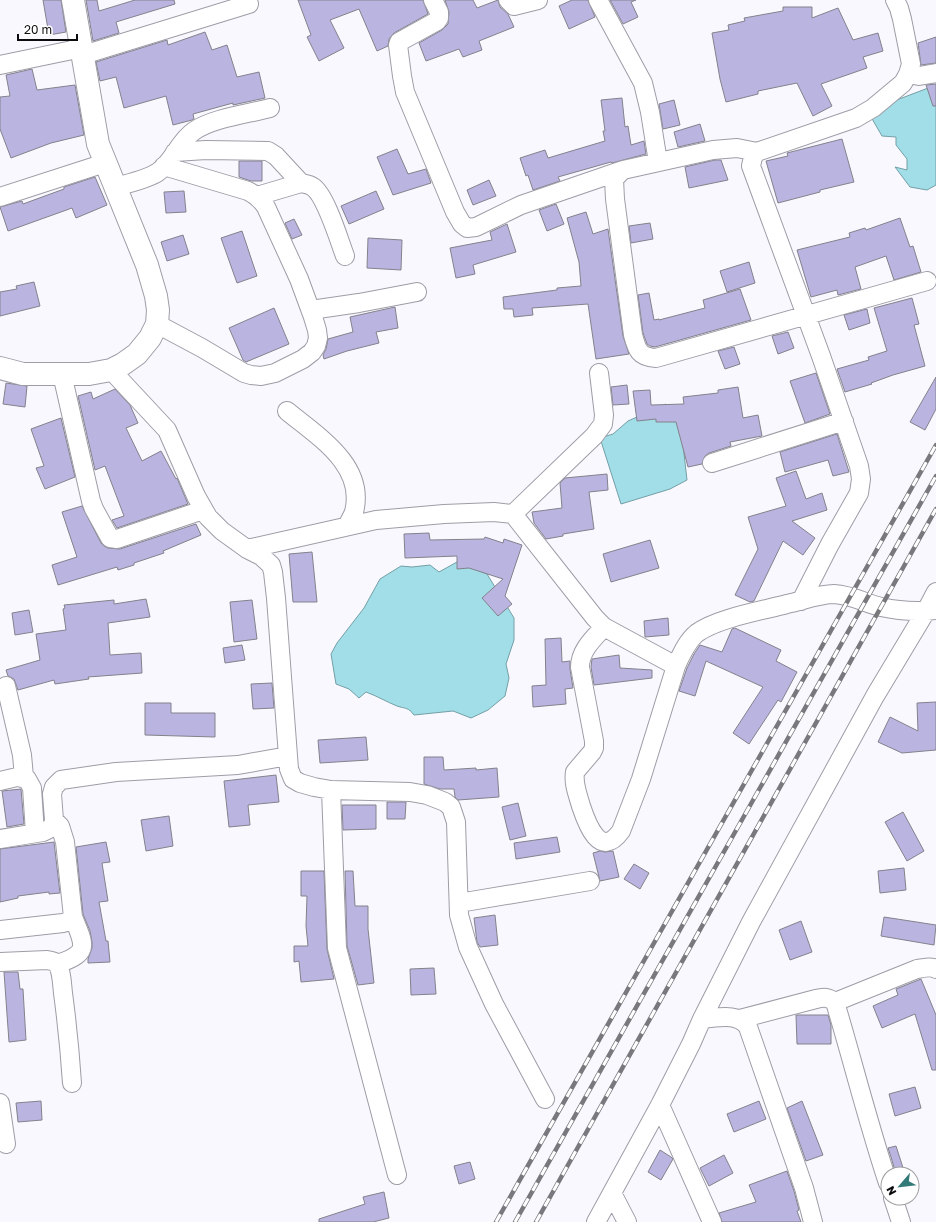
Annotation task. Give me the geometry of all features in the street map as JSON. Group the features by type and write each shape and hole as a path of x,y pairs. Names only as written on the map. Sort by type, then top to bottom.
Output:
{"street":[{"path":"0,368 23,374 90,374 111,370 123,364 136,354 150,338 156,324 158,310 156,296 147,265 105,163 95,131 83,52 73,0"},
{"path":"433,0 439,12 439,18 399,42 398,45 402,76 405,92 414,116 455,212 466,228 476,227 521,205 623,170 713,150 730,148 757,152 856,118 891,94 903,83 908,74 911,64 910,58 899,8 895,0"},
{"path":"508,0 514,6 538,0"},
{"path":"598,0 643,83 650,112 658,162"},
{"path":"0,65 83,52 249,4"},
{"path":"908,74 919,76 936,73"},
{"path":"115,187 153,175 159,171 184,139 200,127 212,122 270,108"},
{"path":"169,159 206,150 268,151 276,156 301,184"},
{"path":"757,152 753,157 751,166 806,315 859,466 861,487 859,493 800,601"},
{"path":"156,324 244,372 261,376 275,373 303,359 312,352 316,346 318,338 317,330 299,279 266,207 257,196 169,159"},
{"path":"0,197 105,163"},
{"path":"623,170 614,179 615,199 633,335 636,347 644,356 656,358 927,281"},
{"path":"257,196 301,184 307,184 313,187 318,192 326,206 345,256"},
{"path":"310,310 359,303 417,292"},
{"path":"111,370 151,411 167,430 203,510 208,517 222,531 247,549 261,556 271,565 276,598 289,769 293,779 314,788 331,790 410,792 445,802 451,807 456,822 459,915 473,959 494,1004 545,1099"},
{"path":"513,514 594,436 603,424 604,415 599,373"},
{"path":"62,374 91,501 110,538 117,539 203,510"},
{"path":"286,411 334,451 346,465 354,486 355,498 354,512 347,526"},
{"path":"712,463 844,421"},
{"path":"247,549 376,520 444,514 494,512 513,514 584,605 604,627 676,666"},
{"path":"596,1222 660,1105 750,922 875,696 931,611 936,592"},
{"path":"604,627 591,640 580,660 594,748 575,772 574,777 584,815 592,834 598,839 611,841 621,831 641,780 676,666 684,649 696,634 710,626 735,618 833,594 851,596 881,607 904,611 931,611"},
{"path":"6,686 22,755 24,777 27,779 32,788 35,833"},
{"path":"0,839 50,829 53,826 54,820 52,794 54,787 61,780 116,772 238,765 288,756"},
{"path":"0,782 18,777 24,777"},
{"path":"331,790 337,948 397,1175"},
{"path":"54,820 60,826 65,842 73,917 83,945 81,952 76,956 57,964"},
{"path":"459,903 590,881"},
{"path":"0,930 63,923 69,921 73,917"},
{"path":"0,962 47,960 54,961 57,964 62,984 72,1083"},
{"path":"834,1002 917,969 935,967"},
{"path":"740,1019 825,997 830,998 834,1002 882,1166"},
{"path":"702,1019 732,1017 740,1019 748,1027 804,1188 813,1222"},
{"path":"0,1103 6,1144"},
{"path":"660,1105 712,1222"},
{"path":"612,1192 627,1222"},
{"path":"896,1206 901,1222"}],"water":[{"path":"936,85 936,185 927,190 910,187 895,167 907,170 907,159 896,145 896,137 882,136 871,117 894,101"},
{"path":"666,404 681,427 687,480 670,489 621,504 600,438 613,434 628,421"},
{"path":"457,562 487,574 514,618 514,640 506,664 509,678 505,696 488,710 471,718 453,711 414,715 408,709 397,706 366,692 359,698 349,689 336,684 331,654 337,643 364,608 380,579 401,566 412,567 430,565 439,572"}],"building":[{"path":"43,0 61,0 66,32 49,35"},
{"path":"86,0 97,0 99,11 135,0 174,0 175,4 116,22 119,33 93,41"},
{"path":"298,0 423,0 428,14 394,33 389,39 388,46 377,51 359,9 330,20 344,48 319,61 307,37 311,35"},
{"path":"445,0 473,0 477,8 498,0 500,7 508,14 514,27 479,41 482,50 463,57 459,49 426,61 419,43 442,30 448,24 449,12"},
{"path":"572,0 588,0 595,17 569,29 559,6"},
{"path":"610,0 636,0 631,2 638,17 623,24"},
{"path":"783,7 812,7 812,18 838,8 853,40 878,33 883,51 863,57 867,68 821,84 832,106 813,116 797,83 758,91 758,94 726,102 720,79 712,33 729,30 728,25 745,21 744,18 783,11"},
{"path":"205,32 212,50 227,45 237,77 259,72 265,98 233,105 233,103 193,114 194,119 173,125 166,96 124,108 116,77 100,81 96,62 167,40 168,45"},
{"path":"936,37 936,63 921,65 918,43"},
{"path":"32,69 37,90 75,85 84,135 51,143 11,158 0,129 0,97 10,96 6,75"},
{"path":"936,84 936,106 933,106 926,85"},
{"path":"622,98 625,127 628,126 631,145 644,141 646,154 558,177 560,181 533,190 528,175 526,176 520,158 545,150 548,158 605,141 601,100"},
{"path":"674,100 680,125 663,129 659,104"},
{"path":"700,124 705,141 678,147 674,132"},
{"path":"842,139 854,182 820,190 820,192 778,203 766,161 788,156 787,153"},
{"path":"397,149 408,174 426,169 431,183 393,195 377,157"},
{"path":"721,160 728,180 689,188 685,167"},
{"path":"239,161 262,161 262,181 251,181 239,177"},
{"path":"95,177 107,205 76,218 72,208 8,231 0,207 22,201 23,204 64,189 64,187"},
{"path":"489,180 496,196 473,205 467,190"},
{"path":"184,191 186,212 166,213 164,192"},
{"path":"376,191 384,209 349,224 341,206"},
{"path":"556,204 564,224 547,231 539,210"},
{"path":"586,212 593,234 608,229 623,336 629,354 596,359 588,304 532,308 533,315 514,317 513,309 504,309 503,297 557,290 557,288 581,286 579,262 567,218"},
{"path":"900,218 910,247 913,246 921,272 894,280 886,256 855,267 861,289 838,295 837,290 811,297 797,250 850,237 849,233 865,228 866,230"},
{"path":"294,219 302,235 292,239 285,223"},
{"path":"650,223 653,239 631,243 629,226"},
{"path":"507,224 516,252 473,265 475,274 456,278 450,248 492,240 490,232"},
{"path":"242,231 257,276 237,283 221,238"},
{"path":"183,235 189,254 167,261 161,242"},
{"path":"368,238 402,240 401,270 367,268"},
{"path":"749,262 755,283 727,292 720,271"},
{"path":"34,282 40,306 0,316 0,292 17,289 16,286"},
{"path":"740,289 751,320 655,347 647,344 643,333 638,295 649,293 654,320 659,320 705,308 703,300"},
{"path":"912,298 919,324 914,325 925,366 893,375 871,383 872,384 845,392 837,369 869,360 868,357 887,351 874,308"},
{"path":"395,307 398,328 376,332 379,343 347,351 324,359 323,355 328,339 353,332 350,317"},
{"path":"274,308 289,344 246,362 243,360 229,328"},
{"path":"867,309 870,323 849,330 844,315"},
{"path":"788,332 794,348 778,354 772,336"},
{"path":"734,347 740,364 725,369 718,351"},
{"path":"816,373 830,414 805,423 790,381"},
{"path":"936,377 936,409 925,430 910,422"},
{"path":"6,383 27,386 25,407 3,404"},
{"path":"627,385 629,404 613,405 611,387"},
{"path":"738,387 743,418 758,415 762,436 730,442 731,446 709,453 705,456 702,464 688,467 676,422 656,422 656,419 637,421 633,391 650,390 651,405 684,404 683,397 718,393 718,390"},
{"path":"115,389 130,405 138,423 126,428 142,461 161,451 176,479 177,478 188,504 117,528 112,520 124,516 105,466 95,470 78,396 91,392 93,399"},
{"path":"61,418 75,477 45,489 36,468 44,466 31,429"},
{"path":"837,434 849,472 833,476 828,460 785,472 780,452"},
{"path":"796,471 806,499 822,493 827,510 792,521 815,538 803,555 783,541 754,601 750,602 735,595 758,549 748,517 786,506 776,478"},
{"path":"607,474 608,490 589,492 594,529 563,534 563,536 546,539 534,523 532,512 562,508 560,483 565,478"},
{"path":"82,506 101,543 108,548 120,549 196,524 201,535 163,551 164,553 134,563 134,565 118,570 117,567 58,585 52,565 77,557 62,512"},
{"path":"429,533 430,540 484,539 485,537 503,543 504,539 522,545 505,596 512,604 498,616 482,598 503,579 469,568 457,569 457,556 405,558 404,534"},
{"path":"650,540 659,568 611,582 603,554"},
{"path":"312,552 317,602 293,602 289,554"},
{"path":"146,599 150,617 108,623 110,655 141,653 142,673 88,677 89,679 55,684 54,680 18,690 14,679 8,676 6,670 40,660 36,634 66,630 63,609 65,608 64,605 114,600 114,604"},
{"path":"252,600 257,639 234,642 230,602"},
{"path":"29,610 33,632 15,635 12,613"},
{"path":"668,618 669,635 645,637 644,621"},
{"path":"735,628 781,650 776,661 797,672 781,702 778,700 749,744 733,733 763,687 706,661 695,696 679,691 687,668 700,645 722,652 732,629"},
{"path":"561,638 562,662 570,661 573,688 565,689 566,704 533,707 532,686 546,685 545,639"},
{"path":"242,645 245,660 225,663 223,648"},
{"path":"619,655 620,668 652,670 652,678 594,685 591,667 592,659"},
{"path":"272,683 274,708 253,709 251,684"},
{"path":"936,702 936,750 902,753 878,742 890,717 918,731 917,703"},
{"path":"145,703 171,703 171,713 215,713 215,737 145,735"},
{"path":"366,737 368,760 320,763 318,740"},
{"path":"424,757 443,757 444,770 476,768 476,770 497,768 499,797 458,800 455,797 454,789 440,789 424,784"},
{"path":"276,775 279,802 248,805 250,825 229,827 224,781"},
{"path":"21,789 24,824 7,827 2,791"},
{"path":"387,802 406,802 405,819 387,819"},
{"path":"518,803 526,836 510,840 502,807"},
{"path":"342,805 376,805 376,829 343,830"},
{"path":"903,812 924,851 907,861 885,822"},
{"path":"169,816 173,846 146,851 141,820"},
{"path":"557,837 560,852 516,859 514,843"},
{"path":"54,842 60,893 49,894 49,892 18,896 18,898 0,902 0,849"},
{"path":"106,842 110,862 102,863 108,901 99,902 106,941 108,941 110,962 88,963 92,942 90,931 83,914 76,847"},
{"path":"600,851 613,851 619,877 600,881 593,853"},
{"path":"634,864 649,873 640,889 624,879"},
{"path":"904,868 906,890 880,893 878,871"},
{"path":"301,871 324,871 327,949 334,979 301,982 299,961 294,962 294,946 308,946 306,926 307,896 301,896"},
{"path":"345,871 353,871 355,906 368,906 368,929 374,983 358,985 347,946"},
{"path":"495,915 498,945 480,947 477,942 474,918"},
{"path":"884,917 936,925 934,945 881,936"},
{"path":"801,921 812,952 790,960 779,930"},
{"path":"434,968 436,994 411,995 410,969"},
{"path":"4,972 18,972 20,989 23,989 26,1040 9,1042"},
{"path":"921,979 936,1015 936,1070 932,1070 915,1014 882,1028 873,1006 898,995 896,989"},
{"path":"796,1015 828,1015 831,1025 831,1044 797,1044"},
{"path":"915,1087 921,1108 895,1116 889,1094"},
{"path":"41,1101 42,1120 18,1122 16,1103"},
{"path":"759,1101 766,1119 734,1132 727,1114"},
{"path":"802,1101 823,1155 806,1161 787,1108"},
{"path":"896,1146 902,1166 894,1166 888,1148"},
{"path":"660,1150 673,1159 661,1180 648,1172"},
{"path":"724,1155 733,1173 709,1186 700,1168"},
{"path":"470,1162 475,1179 459,1184 454,1166"},
{"path":"787,1171 794,1191 799,1210 797,1211 801,1222 722,1222 719,1213 756,1202 749,1185"},
{"path":"384,1192 389,1218 373,1222 319,1222 319,1219 365,1204 363,1197"}],"railway":[{"path":"496,1222 936,445"},
{"path":"515,1222 936,476"},
{"path":"536,1222 936,509"}]}
